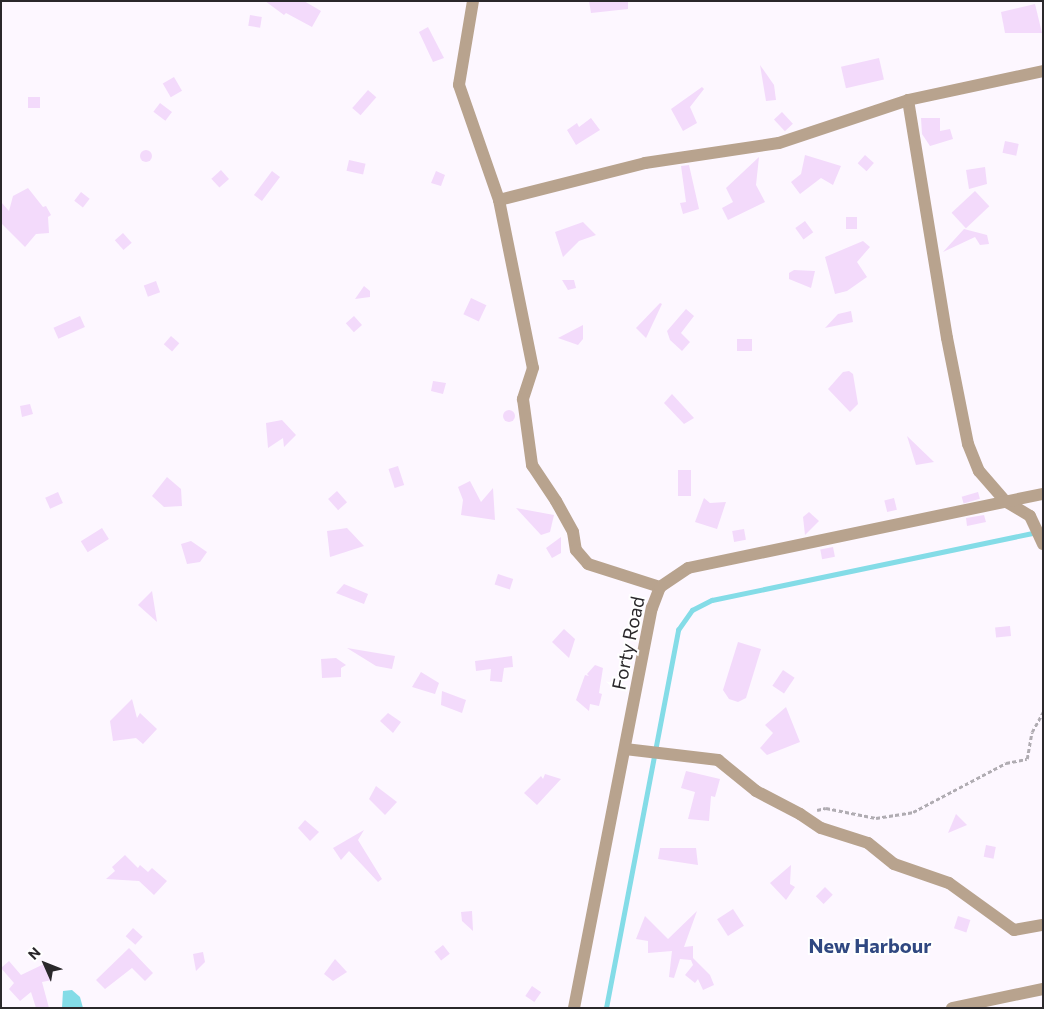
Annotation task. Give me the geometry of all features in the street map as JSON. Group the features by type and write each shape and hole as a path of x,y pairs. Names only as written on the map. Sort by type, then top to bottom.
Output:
{"street":[{"path":"474,1 459,85 499,200 534,368 523,399 532,465 556,501 573,532 576,550 588,564 660,587"},
{"path":"499,200 645,163 779,143 908,100 1043,71"},
{"path":"908,100 947,338 968,444 979,471 1005,501 1030,516 1043,544"},
{"name":"Forty Road","path":"574,1008 652,608 660,587 688,568 1043,494"},
{"path":"625,749 718,760 756,791 800,814 821,828 868,843 894,864 949,883 1014,930 1043,925"},
{"path":"952,1008 1043,989"}],"path":[{"path":"800,814 826,808 876,818 913,812 1006,763 1027,759 1032,732 1043,712"}],"water":[{"path":"72,990 80,997 83,1008 62,1008 63,991"}],"building":[{"path":"265,1 304,1 321,11 312,27 286,13 284,15"},
{"path":"589,1 628,1 628,9 591,13"},
{"path":"1035,4 1042,33 1005,33 1001,12"},
{"path":"250,15 262,17 260,28 248,26"},
{"path":"428,27 444,58 433,62 419,32"},
{"path":"879,58 884,79 846,88 841,67"},
{"path":"760,65 774,85 776,100 766,101"},
{"path":"174,77 182,91 171,97 163,84"},
{"path":"702,87 704,89 690,107 697,123 683,131 671,109"},
{"path":"368,90 376,97 361,115 352,108"},
{"path":"28,97 40,97 40,108 28,108"},
{"path":"160,103 172,112 165,121 153,112"},
{"path":"782,112 793,124 785,131 774,120"},
{"path":"591,118 600,130 576,145 567,130 577,123 579,127"},
{"path":"921,118 940,118 940,131 950,129 953,139 930,146 922,134"},
{"path":"1005,141 1019,144 1016,156 1003,153"},
{"path":"146,150 152,156 146,162 140,156"},
{"path":"805,155 841,166 833,185 821,178 800,194 791,182 801,174"},
{"path":"865,155 874,163 867,171 858,163"},
{"path":"759,157 756,185 765,202 728,220 722,208 733,202 726,188"},
{"path":"349,160 366,164 363,175 347,171"},
{"path":"689,165 699,209 683,214 680,203 686,202 681,166"},
{"path":"985,167 987,184 969,189 966,170"},
{"path":"221,170 229,179 219,188 211,179"},
{"path":"272,171 280,177 262,201 254,195"},
{"path":"436,171 445,175 441,186 431,183"},
{"path":"28,188 43,207 46,206 51,215 48,217 49,233 36,234 25,247 1,223 1,202 9,211 13,196"},
{"path":"975,191 989,206 966,228 952,213"},
{"path":"81,192 90,199 83,207 74,201"},
{"path":"846,217 857,217 857,229 846,229"},
{"path":"805,221 813,232 804,239 795,228"},
{"path":"583,222 596,235 579,241 563,257 555,232"},
{"path":"964,229 987,235 989,244 980,245 975,237 943,252"},
{"path":"123,233 132,243 124,250 115,240"},
{"path":"863,241 870,247 857,262 867,277 847,291 835,294 825,257"},
{"path":"794,270 815,271 811,288 789,279 789,273"},
{"path":"562,280 574,280 576,288 568,290"},
{"path":"156,281 160,292 148,297 144,285"},
{"path":"364,286 370,291 370,297 355,299"},
{"path":"471,298 486,305 479,321 463,314"},
{"path":"660,303 662,304 646,338 636,328"},
{"path":"686,309 694,316 681,333 690,342 682,351 670,340 667,331"},
{"path":"851,311 853,322 825,328 838,314"},
{"path":"80,316 85,327 58,339 54,328"},
{"path":"354,316 362,325 354,332 346,323"},
{"path":"583,325 583,339 578,345 558,338"},
{"path":"171,336 179,343 172,352 164,344"},
{"path":"737,339 752,339 752,351 737,351"},
{"path":"849,371 853,374 858,404 850,412 828,389 843,372"},
{"path":"433,381 446,383 443,394 431,391"},
{"path":"672,394 694,418 684,424 664,403"},
{"path":"30,404 33,414 22,417 20,406"},
{"path":"507,410 511,410 515,416 511,422 507,422 503,418 503,414"},
{"path":"282,420 296,435 284,447 283,438 268,448 266,423"},
{"path":"907,436 934,462 916,465"},
{"path":"398,466 404,485 395,488 388,469"},
{"path":"678,470 691,470 691,496 678,496"},
{"path":"167,477 181,489 182,506 164,507 152,496"},
{"path":"470,481 481,502 493,488 495,520 461,515 463,500 458,487"},
{"path":"337,491 347,502 338,510 328,499"},
{"path":"58,492 63,503 50,509 45,498"},
{"path":"978,492 980,499 964,503 962,497"},
{"path":"704,498 710,503 726,502 717,529 695,522"},
{"path":"894,498 897,510 887,512 884,500"},
{"path":"516,508 554,515 550,532 541,535"},
{"path":"809,512 819,521 805,535 803,517"},
{"path":"984,515 986,522 967,526 966,518"},
{"path":"102,528 109,539 88,552 81,541"},
{"path":"347,528 364,546 330,557 327,531"},
{"path":"744,529 746,540 734,542 732,531"},
{"path":"561,537 561,553 552,558 546,548"},
{"path":"191,541 207,552 200,562 187,564 181,544"},
{"path":"833,547 835,557 822,559 820,549"},
{"path":"498,574 513,579 510,589 495,584"},
{"path":"344,584 368,594 364,604 336,593"},
{"path":"152,591 157,622 138,605"},
{"path":"1010,626 1011,636 996,638 995,628"},
{"path":"564,629 575,639 569,658 552,642"},
{"path":"738,642 761,649 746,698 738,702 729,699 723,690"},
{"path":"347,648 395,656 392,669 376,666"},
{"path":"512,656 513,667 504,668 502,682 490,681 491,669 476,671 475,661"},
{"path":"336,658 346,665 341,668 341,677 322,678 321,659"},
{"path":"595,665 603,668 599,693 602,694 599,706 590,704 589,711 576,700 585,675 589,676 587,674"},
{"path":"783,670 795,678 784,694 772,686"},
{"path":"421,672 439,683 435,694 412,687"},
{"path":"442,691 466,700 462,713 441,705"},
{"path":"132,699 137,718 140,713 157,729 143,744 136,738 113,741 110,721"},
{"path":"786,707 800,742 767,755 760,748 773,733 765,725"},
{"path":"388,713 401,722 393,733 380,721"},
{"path":"686,771 720,779 715,797 711,796 709,821 688,819 695,792 681,788"},
{"path":"545,774 561,779 537,805 524,793 541,776 543,779"},
{"path":"376,786 397,802 385,815 369,799"},
{"path":"956,814 967,825 948,833"},
{"path":"305,820 319,832 310,841 298,828"},
{"path":"364,830 358,840 382,879 378,882 349,851 341,860 333,848"},
{"path":"986,845 996,847 994,859 984,857"},
{"path":"660,848 696,848 698,865 658,859"},
{"path":"125,855 138,868 140,865 148,872 152,868 167,881 154,895 139,881 106,879 115,871 112,867"},
{"path":"791,865 790,884 795,887 786,900 770,883"},
{"path":"825,887 833,895 824,904 816,896"},
{"path":"733,909 744,926 728,936 717,919"},
{"path":"472,911 473,931 462,921 461,912"},
{"path":"697,911 684,947 693,946 693,958 710,975 714,985 703,990 698,979 695,983 685,975 693,965 691,960 680,959 674,978 669,977 672,951 648,953 648,941 636,939 645,916 668,939"},
{"path":"958,916 970,920 966,932 954,928"},
{"path":"133,928 143,937 135,945 126,936"},
{"path":"443,945 450,954 441,960 434,952"},
{"path":"129,948 153,973 145,981 132,968 105,989 96,980"},
{"path":"203,952 205,962 196,971 193,954"},
{"path":"335,959 347,972 333,981 324,974"},
{"path":"9,961 21,975 44,964 52,980 42,982 49,1008 36,1008 31,992 20,1001 9,989 14,983 1,968"},
{"path":"532,986 541,992 534,1002 525,996"}],"waterway":[{"path":"606,1008 678,630 692,610 712,600 1037,532"}],"district":[{"name":"New Harbour","path":"870,945"}]}
